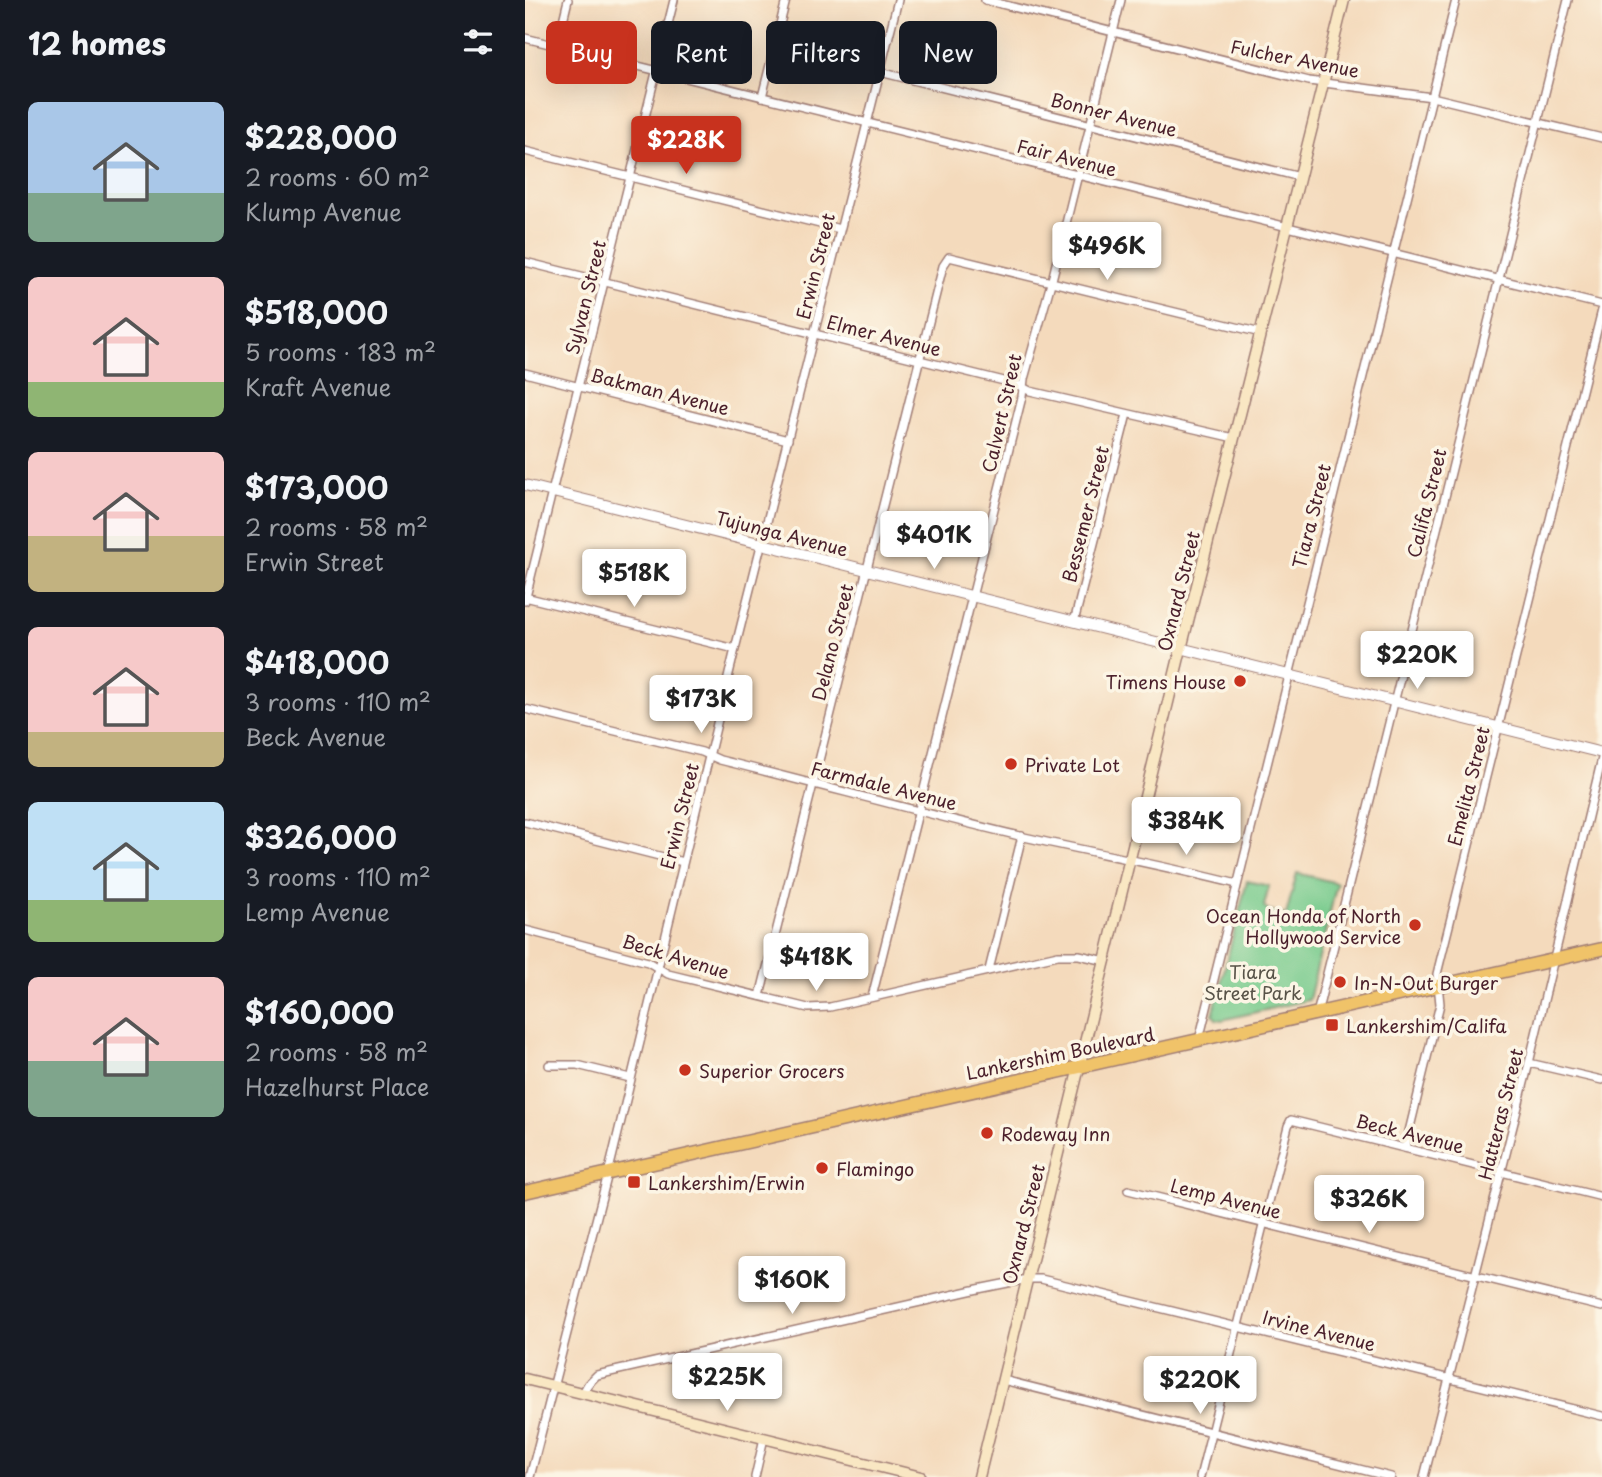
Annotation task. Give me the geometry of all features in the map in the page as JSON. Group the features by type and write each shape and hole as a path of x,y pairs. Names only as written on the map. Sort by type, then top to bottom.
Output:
{"main road":[{"name":"Oxnard Street","path":"979,1477 1181,649 1344,0"},
{"name":"Lankershim Boulevard","path":"525,1192 1602,949"},
{"path":"525,1379 921,1477"}],"street":[{"path":"563,21 568,0"},
{"name":"Sylvan Street","path":"669,21 674,0"},
{"path":"762,97 786,0"},
{"name":"Erwin Street","path":"885,52 898,0"},
{"name":"Fulcher Avenue","path":"985,0 1324,84 1432,97 1602,138"},
{"name":"Calvert Street","path":"872,997 1121,0"},
{"name":"Tiara Street","path":"1198,1040 1456,0"},
{"name":"Califa Street","path":"1317,1014 1568,0"},
{"name":"Fair Avenue","path":"525,38 546,43"},
{"name":"Bonner Avenue","path":"885,73 1300,177"},
{"name":"Sylvan Street","path":"525,598 654,84"},
{"name":"Fair Avenue","path":"710,84 1499,279 1602,307"},
{"name":"Erwin Street","path":"530,1477 877,84"},
{"path":"525,151 840,229"},
{"name":"Delano Street","path":"760,996 943,267 949,257 1051,283"},
{"name":"Elmer Avenue","path":"525,262 1234,439"},
{"path":"1051,283 1261,333"},
{"name":"Emelita Street","path":"1405,1148 1439,1006 1437,974 1602,307"},
{"name":"Bakman Avenue","path":"525,373 788,440"},
{"name":"Bessemer Street","path":"1074,622 1127,414"},
{"name":"Tujunga Avenue","path":"525,485 1498,727 1602,756"},
{"path":"525,598 735,649"},
{"name":"Farmdale Avenue","path":"525,709 918,811 1237,884"},
{"name":"Hatteras Street","path":"1424,1477 1529,1063 1602,756"},
{"path":"525,822 683,862"},
{"path":"989,970 1022,836"},
{"name":"Beck Avenue","path":"525,930 648,962 668,974 808,1008 830,1007 1058,955 1079,955 1106,961"},
{"path":"1529,1063 1602,1080"},
{"path":"549,1065 577,1065 631,1078"},
{"name":"Beck Avenue","path":"1263,1224 1291,1120 1602,1197"},
{"name":"Lemp Avenue","path":"1128,1190 1602,1307"},
{"path":"1200,1477 1263,1224"},
{"path":"583,1394 587,1384 597,1375 1028,1279"},
{"name":"Irvine Avenue","path":"1028,1279 1041,1279 1602,1416"},
{"path":"1003,1380 1391,1477"},
{"path":"755,1477 764,1438"}],"green space":[{"name":"Tiara Street Park","path":"1297,873 1337,883 1309,1000 1222,1020 1216,1019 1213,1014 1247,881 1269,886 1264,906 1268,911 1286,915"}],"place":[{"name":"Timens House","path":"1240,681"},
{"name":"Private Lot","path":"1011,764"},
{"name":"Ocean Honda of North Hollywood Service","path":"1415,925"},
{"name":"In-N-Out Burger","path":"1340,982"},
{"name":"Lankershim/Califa","path":"1332,1025"},
{"name":"Superior Grocers","path":"685,1070"},
{"name":"Rodeway Inn","path":"987,1133"},
{"name":"Flamingo","path":"822,1168"},
{"name":"Lankershim/Erwin","path":"634,1182"}]}
